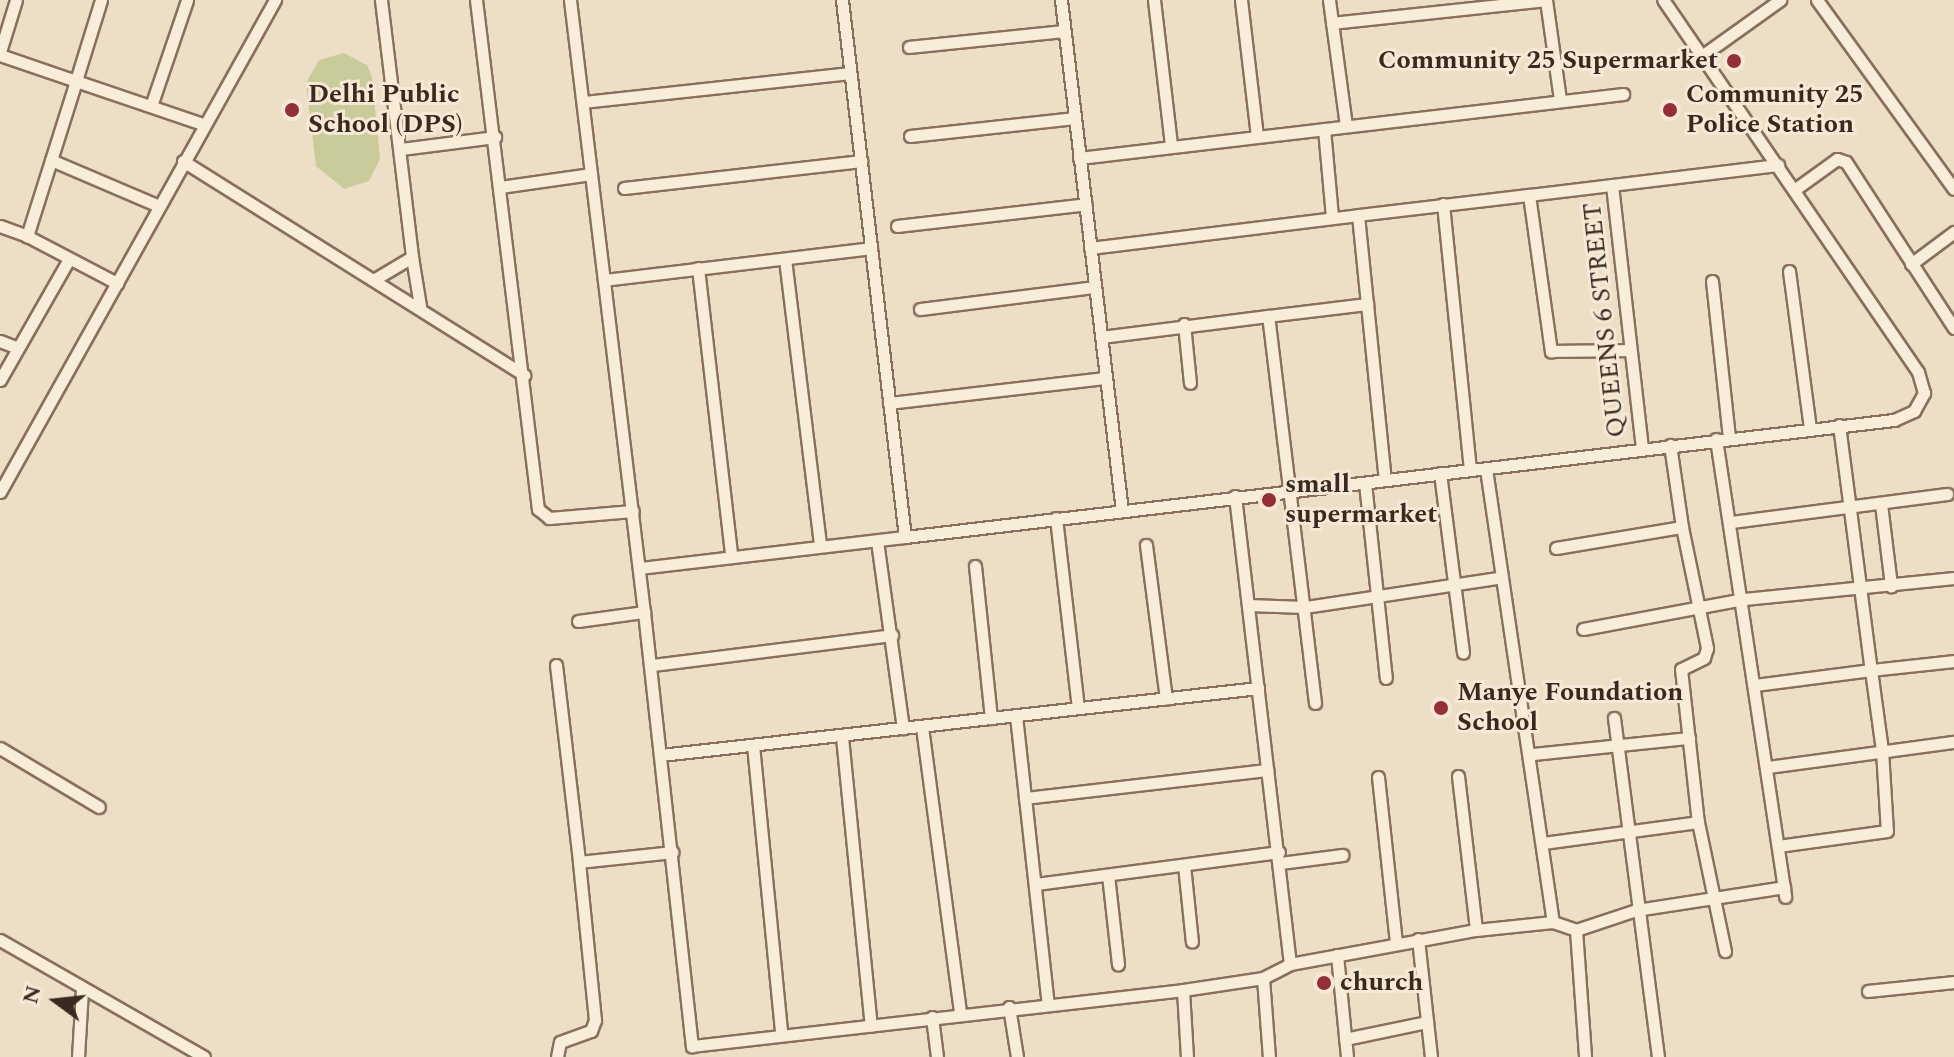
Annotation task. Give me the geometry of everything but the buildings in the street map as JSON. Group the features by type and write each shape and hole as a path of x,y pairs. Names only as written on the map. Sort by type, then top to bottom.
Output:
{"street":[{"path":"16,0 0,54 205,125"},
{"path":"27,236 101,0"},
{"path":"151,106 187,0"},
{"path":"0,492 275,0"},
{"path":"381,0 420,306"},
{"path":"476,0 542,515 633,511"},
{"path":"570,0 652,665 692,1051 781,1033 871,1026 1009,1007 1183,990 1263,978 1290,964 1418,939 1553,922 1576,930 1636,910 1710,897 1784,892 1744,599 1716,439"},
{"path":"842,0 905,537"},
{"path":"1061,0 1122,511"},
{"path":"1154,0 1171,145"},
{"path":"1241,0 1257,136"},
{"path":"1329,0 1346,125"},
{"path":"1332,23 1546,0 1560,100"},
{"path":"640,568 731,554 877,541 1905,416 1924,393 1918,372 1663,0"},
{"path":"1703,55 1780,0"},
{"path":"1817,0 1954,189"},
{"path":"909,47 1063,31"},
{"path":"583,102 849,73"},
{"path":"1079,158 1623,94"},
{"path":"910,136 1075,118"},
{"path":"1324,129 1332,217"},
{"path":"401,149 495,137"},
{"path":"51,160 159,206"},
{"path":"183,161 420,306 524,375"},
{"path":"624,188 861,161"},
{"path":"1794,190 1832,162 1846,162 1954,328"},
{"path":"1090,248 1778,165"},
{"path":"500,187 591,174"},
{"name":"QUEENS 6 STREET","path":"1612,185 1642,449"},
{"path":"1529,195 1551,351 1630,350"},
{"path":"897,226 1086,204"},
{"path":"1443,204 1470,470"},
{"path":"1358,215 1385,480"},
{"path":"0,226 27,236 117,283"},
{"path":"1911,264 1954,232"},
{"path":"604,280 871,248"},
{"path":"375,279 412,257"},
{"path":"0,380 69,259"},
{"path":"785,259 820,545"},
{"path":"698,268 731,554"},
{"path":"1789,271 1810,429"},
{"path":"1712,281 1729,437"},
{"path":"920,309 1094,287"},
{"path":"1101,337 1184,324 1367,304"},
{"path":"1268,316 1315,703"},
{"path":"1184,324 1190,383"},
{"path":"0,341 18,348"},
{"path":"889,403 1106,378"},
{"path":"1778,846 1887,831 1882,750 1839,425"},
{"path":"1670,445 1682,527 1702,609 1707,653 1681,669 1698,822 1710,897 1725,951"},
{"path":"1486,469 1496,578 1533,754 1553,922"},
{"path":"1440,473 1463,653"},
{"path":"1365,483 1386,678"},
{"path":"1731,522 1947,494"},
{"path":"1235,496 1280,857 1290,964"},
{"path":"1881,504 1891,586"},
{"path":"1056,518 1078,707"},
{"path":"1556,548 1682,527"},
{"path":"877,541 903,728"},
{"path":"1146,545 1166,699"},
{"path":"975,566 991,718"},
{"path":"1248,605 1305,607 1454,588 1496,578"},
{"path":"1583,629 1744,599 1859,592 1954,578"},
{"path":"578,621 644,612"},
{"path":"652,665 892,635"},
{"path":"1755,685 1954,661"},
{"path":"556,665 595,1020 591,1031 560,1042 557,1057"},
{"path":"661,755 1258,688"},
{"path":"1016,716 1048,1004"},
{"path":"1614,718 1614,749 1658,1057"},
{"path":"922,727 960,1013"},
{"path":"842,737 871,1026"},
{"path":"1533,754 1614,749 1689,738"},
{"path":"1768,767 1954,742"},
{"path":"753,745 781,1033"},
{"path":"0,748 99,807"},
{"path":"1025,798 1267,770"},
{"path":"1458,776 1476,930"},
{"path":"1378,777 1396,943"},
{"path":"1543,843 1698,822"},
{"path":"579,862 672,852"},
{"path":"1036,884 1184,865 1342,855"},
{"path":"1184,865 1192,942"},
{"path":"1108,875 1118,964"},
{"path":"1576,930 1585,1057"},
{"path":"1418,939 1431,1057"},
{"path":"0,940 204,1057"},
{"path":"1337,955 1347,1057"},
{"path":"1263,978 1269,1057"},
{"path":"1868,991 1954,982"},
{"path":"78,1057 82,989"},
{"path":"1183,990 1187,1057"},
{"path":"1009,1007 1017,1057"},
{"path":"932,1017 937,1057"},
{"path":"1345,1039 1427,1022"}],"green space":[{"path":"344,53 367,65 372,77 380,159 369,181 344,189 316,166 306,83 319,60"}],"place":[{"name":"Community 25 Supermarket","path":"1734,61"},
{"name":"Delhi Public School (DPS)","path":"292,110"},
{"name":"Community 25 Police Station","path":"1670,110"},
{"name":"small supermarket","path":"1269,500"},
{"name":"Manye Foundation School","path":"1441,708"},
{"name":"church","path":"1324,983"}]}
